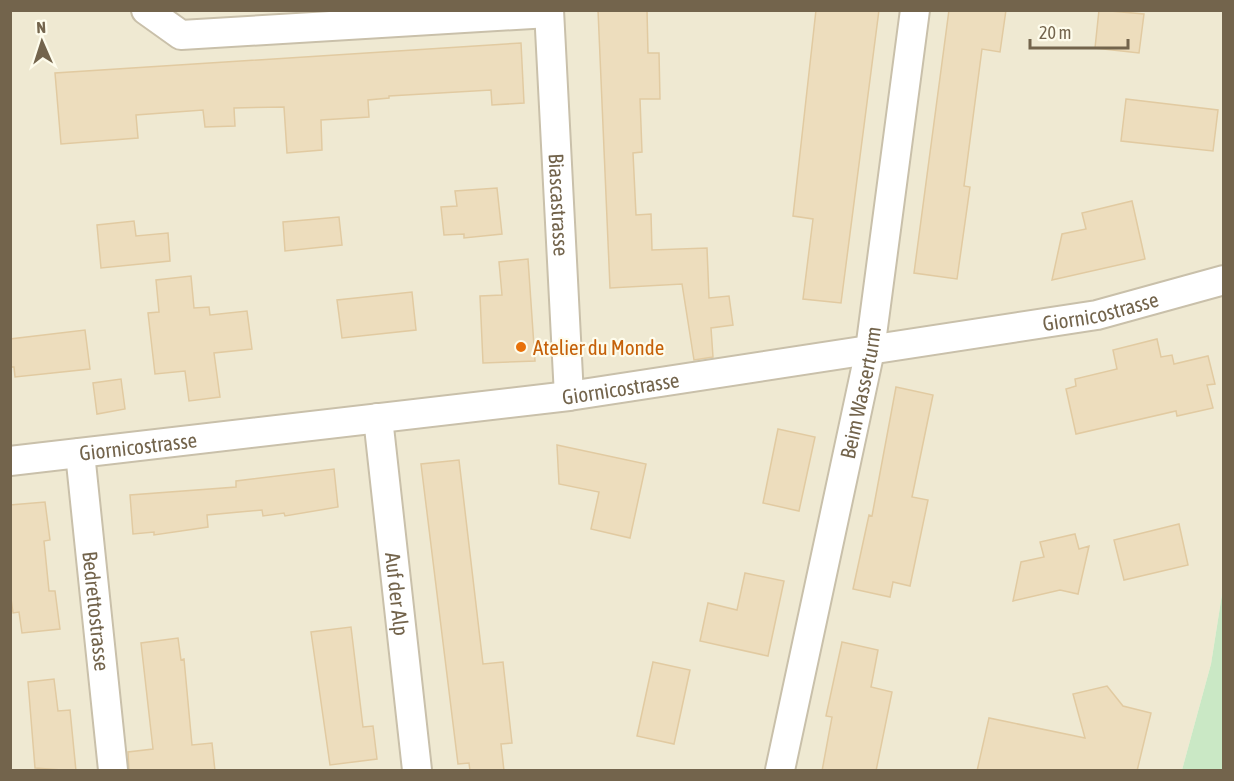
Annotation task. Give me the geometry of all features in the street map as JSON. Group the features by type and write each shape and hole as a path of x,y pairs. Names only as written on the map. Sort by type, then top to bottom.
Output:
{"street":[{"name":"Biascastrasse","path":"146,10 181,35 549,12 569,396"},
{"name":"Beim Wasserturm","path":"780,771 870,350 915,10"},
{"name":"Giornicostrasse","path":"10,461 569,396 1097,315 1224,280"},
{"name":"Auf der Alp","path":"378,418 417,771"},
{"name":"Bedrettostrasse","path":"80,453 113,771"}],"shaded area":[{"path":"10,11 1223,11 1223,588 1211,664 1182,770 11,770"}],"green space":[{"path":"1223,588 1223,770 1182,770 1211,664"}],"building":[{"path":"598,10 647,10 648,53 659,53 660,99 640,99 642,152 633,153 636,215 651,214 652,250 707,248 709,298 729,296 733,325 711,328 713,357 694,360 682,284 610,288"},
{"path":"816,10 879,10 841,303 803,299 813,219 793,216"},
{"path":"949,10 1006,10 1000,52 982,49 964,186 970,187 957,279 914,273"},
{"path":"1099,10 1144,14 1139,53 1095,48"},
{"path":"521,43 524,103 492,105 491,90 389,96 389,98 368,100 369,117 321,120 322,150 287,153 284,107 234,108 235,126 205,127 203,110 136,115 138,138 61,144 55,73"},
{"path":"1126,99 1218,110 1213,151 1121,141"},
{"path":"497,188 502,234 464,238 464,234 444,235 441,207 457,206 455,191"},
{"path":"1132,201 1145,259 1052,280 1062,234 1086,229 1082,213"},
{"path":"339,217 342,245 285,251 283,222"},
{"path":"134,221 136,236 168,233 170,261 101,268 97,225"},
{"path":"528,259 535,361 483,363 480,296 502,295 499,262"},
{"path":"191,276 194,308 209,307 210,315 247,311 252,349 214,353 220,397 189,401 185,371 155,374 148,313 159,312 156,280"},
{"path":"412,292 416,330 342,338 337,300"},
{"path":"85,330 90,369 15,377 14,367 10,367 10,339"},
{"path":"1157,339 1161,357 1172,355 1174,364 1208,356 1215,384 1207,385 1213,408 1177,416 1176,411 1076,434 1066,389 1076,386 1075,379 1117,369 1113,350"},
{"path":"121,379 125,409 97,414 93,383"},
{"path":"896,387 933,395 912,497 928,500 910,586 893,582 890,597 853,589 869,515 872,516"},
{"path":"778,429 815,437 799,511 763,503"},
{"path":"557,445 646,464 630,538 591,529 599,492 559,484"},
{"path":"459,460 483,664 503,662 512,743 501,744 504,771 470,771 469,763 458,764 421,464"},
{"path":"334,469 338,507 285,516 284,513 263,516 262,510 207,515 208,527 154,535 154,532 133,534 130,495 236,487 236,481"},
{"path":"45,502 50,540 44,541 49,591 55,591 60,629 22,633 19,612 13,613 10,591 10,505"},
{"path":"1179,524 1188,565 1124,580 1114,540"},
{"path":"1075,534 1079,549 1089,546 1078,594 1060,590 1013,601 1021,562 1044,557 1040,542"},
{"path":"745,573 784,581 768,656 700,641 708,603 737,610"},
{"path":"351,627 363,727 373,726 377,759 330,765 311,632"},
{"path":"178,638 181,660 184,659 192,745 212,743 215,771 129,771 128,752 153,749 141,643"},
{"path":"842,642 878,650 871,687 892,692 876,771 822,771 832,717 826,716"},
{"path":"653,662 690,670 674,744 637,736"},
{"path":"54,679 58,711 70,710 76,771 35,768 28,682"},
{"path":"1107,686 1123,706 1151,713 1137,771 977,771 989,718 1085,738 1073,694"}],"place":[{"name":"Atelier du Monde","path":"521,347"}]}
